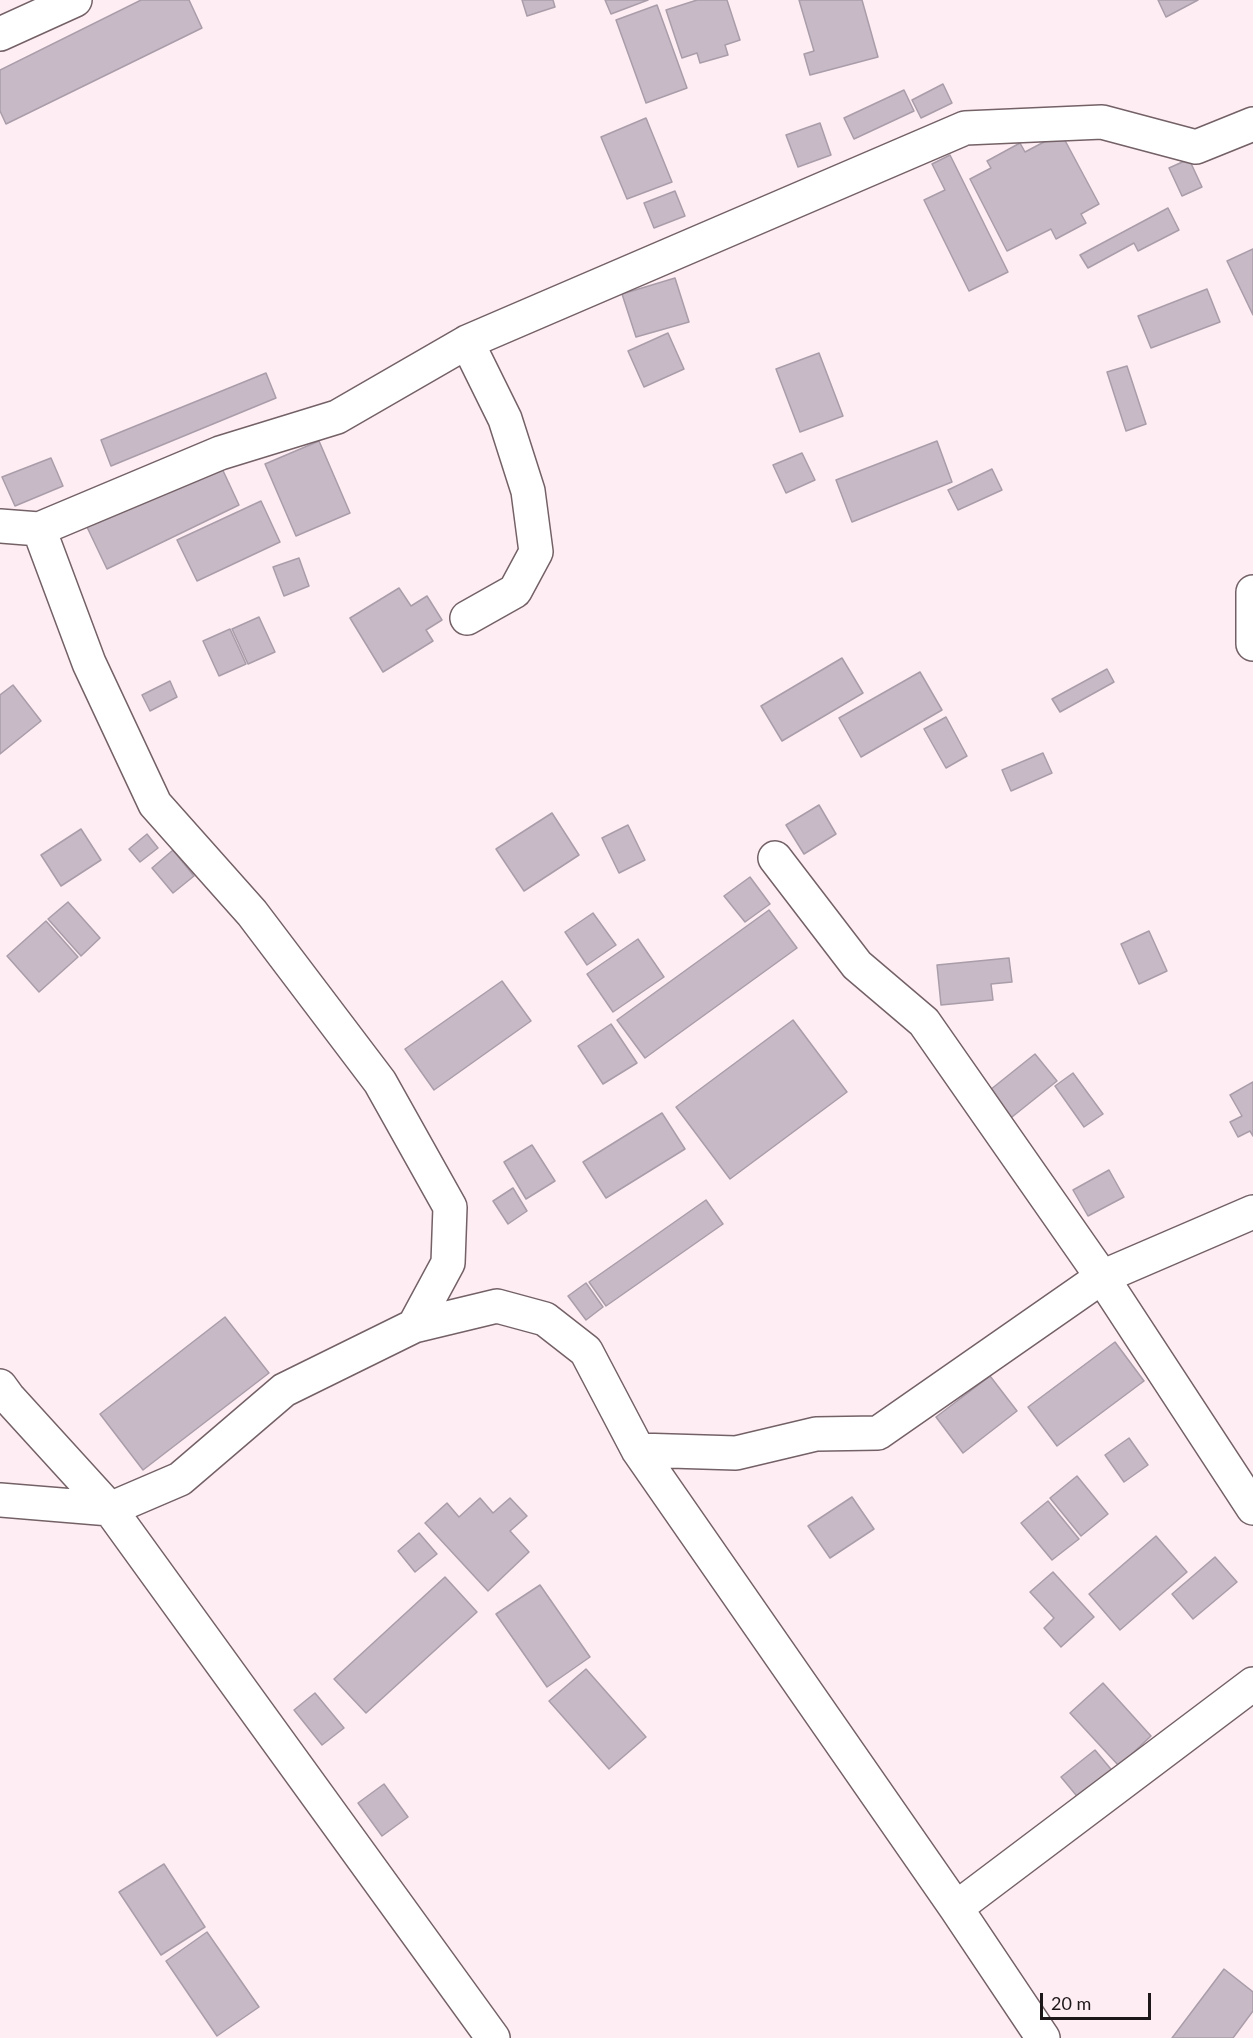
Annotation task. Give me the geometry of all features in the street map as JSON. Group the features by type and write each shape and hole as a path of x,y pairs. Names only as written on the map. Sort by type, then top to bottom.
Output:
{"street":[{"path":"0,34 75,0"},
{"path":"0,526 39,530 220,453 337,417 467,342 966,128 1102,122 1196,147 1253,124"},
{"path":"467,342 505,419 528,491 536,552 514,591 467,618"},
{"path":"39,530 89,663 155,804 252,913 380,1082 450,1208 448,1263 414,1326"},
{"path":"1253,592 1253,644"},
{"path":"776,858 857,965 924,1022 1102,1277 1253,1508"},
{"path":"638,1450 736,1453 816,1434 878,1433 1102,1277 1253,1212"},
{"path":"0,1500 110,1509 180,1479 284,1390 414,1326 497,1306 545,1319 586,1352 638,1450 956,1908 1043,2038"},
{"path":"0,1386 8,1398 110,1509 493,2038"},
{"path":"956,1908 1253,1684"}],"building":[{"path":"141,0 189,0 202,28 6,124 0,111 0,70"},
{"path":"522,0 553,0 555,7 527,16"},
{"path":"605,0 648,0 611,14"},
{"path":"697,0 727,0 740,40 725,45 728,55 700,63 697,53 682,58 666,10"},
{"path":"799,0 862,0 878,57 810,75 804,54 814,51"},
{"path":"1158,0 1198,0 1166,17"},
{"path":"657,5 687,88 646,103 616,20"},
{"path":"943,84 952,103 921,118 912,100"},
{"path":"904,90 914,111 854,139 844,118"},
{"path":"646,118 672,182 627,199 601,137"},
{"path":"820,123 831,155 798,167 786,135"},
{"path":"1061,133 1099,204 1081,214 1086,223 1056,239 1051,229 1007,251 970,179 991,168 987,161 1020,143 1025,152"},
{"path":"950,155 1008,272 969,291 924,200 945,190 932,164"},
{"path":"1189,159 1202,187 1182,196 1169,168"},
{"path":"675,191 685,216 654,228 644,203"},
{"path":"1168,208 1179,230 1138,251 1134,243 1088,268 1080,255"},
{"path":"1253,249 1253,315 1227,261"},
{"path":"675,278 689,322 636,337 622,294"},
{"path":"1207,289 1220,322 1151,348 1138,316"},
{"path":"668,333 684,369 644,387 628,351"},
{"path":"819,353 843,416 800,432 776,369"},
{"path":"1127,366 1146,424 1126,431 1107,372"},
{"path":"266,373 276,398 111,466 101,440"},
{"path":"319,441 350,513 296,536 265,464"},
{"path":"937,441 952,482 852,522 836,480"},
{"path":"802,453 815,480 786,493 773,465"},
{"path":"51,458 63,486 15,506 2,477"},
{"path":"219,462 239,505 107,569 86,525"},
{"path":"992,469 1002,490 958,510 948,490"},
{"path":"261,501 280,542 197,581 177,540"},
{"path":"299,558 309,586 284,596 273,567"},
{"path":"399,588 411,606 427,596 442,620 426,630 433,641 383,672 350,618"},
{"path":"259,617 275,652 248,664 232,629"},
{"path":"230,629 246,664 219,676 203,641"},
{"path":"842,658 863,693 782,741 761,706"},
{"path":"1107,669 1114,682 1060,712 1052,699"},
{"path":"920,672 942,710 861,757 839,718"},
{"path":"170,681 177,697 150,711 142,695"},
{"path":"13,685 41,721 0,754 0,695"},
{"path":"946,717 967,756 946,768 924,729"},
{"path":"1043,753 1052,773 1011,791 1002,770"},
{"path":"819,805 836,834 804,854 786,825"},
{"path":"552,813 579,855 524,891 496,849"},
{"path":"628,825 645,860 619,873 602,838"},
{"path":"81,829 101,860 61,886 41,855"},
{"path":"147,834 158,848 140,862 129,849"},
{"path":"173,850 194,876 173,893 152,868"},
{"path":"750,877 770,904 745,922 724,896"},
{"path":"68,902 100,938 81,956 48,919"},
{"path":"769,910 797,948 645,1058 617,1020"},
{"path":"593,913 616,945 587,965 565,932"},
{"path":"46,921 78,957 39,992 7,956"},
{"path":"1149,931 1167,971 1139,984 1121,944"},
{"path":"638,939 664,977 613,1012 587,974"},
{"path":"1009,958 1012,982 991,984 993,1000 941,1005 937,965"},
{"path":"502,981 531,1021 434,1090 405,1049"},
{"path":"793,1020 847,1092 730,1179 676,1107"},
{"path":"611,1024 637,1063 603,1084 578,1046"},
{"path":"1035,1054 1057,1081 1007,1121 985,1094"},
{"path":"1073,1073 1103,1114 1084,1127 1055,1086"},
{"path":"1253,1082 1253,1136 1250,1131 1238,1137 1230,1122 1242,1116 1230,1095"},
{"path":"662,1113 685,1149 606,1198 583,1162"},
{"path":"532,1145 555,1181 526,1199 504,1162"},
{"path":"1109,1170 1124,1197 1088,1216 1073,1190"},
{"path":"513,1188 527,1211 508,1224 493,1201"},
{"path":"706,1200 723,1224 606,1306 589,1282"},
{"path":"586,1283 603,1307 586,1320 568,1296"},
{"path":"225,1317 269,1373 143,1470 100,1414"},
{"path":"1115,1342 1144,1381 1057,1446 1028,1407"},
{"path":"990,1376 1017,1411 963,1453 936,1417"},
{"path":"1129,1438 1148,1465 1124,1482 1105,1455"},
{"path":"1077,1476 1108,1514 1081,1536 1050,1498"},
{"path":"852,1497 874,1529 830,1558 808,1526"},
{"path":"480,1498 493,1513 510,1498 527,1516 510,1531 529,1552 488,1591 425,1523 447,1503 459,1517"},
{"path":"1048,1501 1079,1539 1052,1560 1021,1523"},
{"path":"419,1533 437,1554 415,1572 398,1551"},
{"path":"1156,1536 1187,1572 1120,1630 1089,1594"},
{"path":"1215,1557 1237,1582 1193,1619 1172,1594"},
{"path":"1053,1572 1094,1617 1061,1647 1044,1628 1054,1618 1030,1592"},
{"path":"445,1577 477,1612 366,1713 334,1679"},
{"path":"540,1585 590,1657 547,1687 496,1614"},
{"path":"586,1669 646,1737 609,1769 549,1701"},
{"path":"1103,1683 1151,1736 1119,1766 1070,1713"},
{"path":"315,1693 344,1728 322,1745 294,1710"},
{"path":"1095,1750 1120,1780 1086,1807 1061,1777"},
{"path":"384,1784 408,1817 382,1836 358,1803"},
{"path":"164,1864 205,1927 161,1955 119,1892"},
{"path":"207,1932 259,2007 217,2036 166,1961"},
{"path":"1224,1969 1253,1992 1253,2011 1233,2038 1172,2038"}]}
